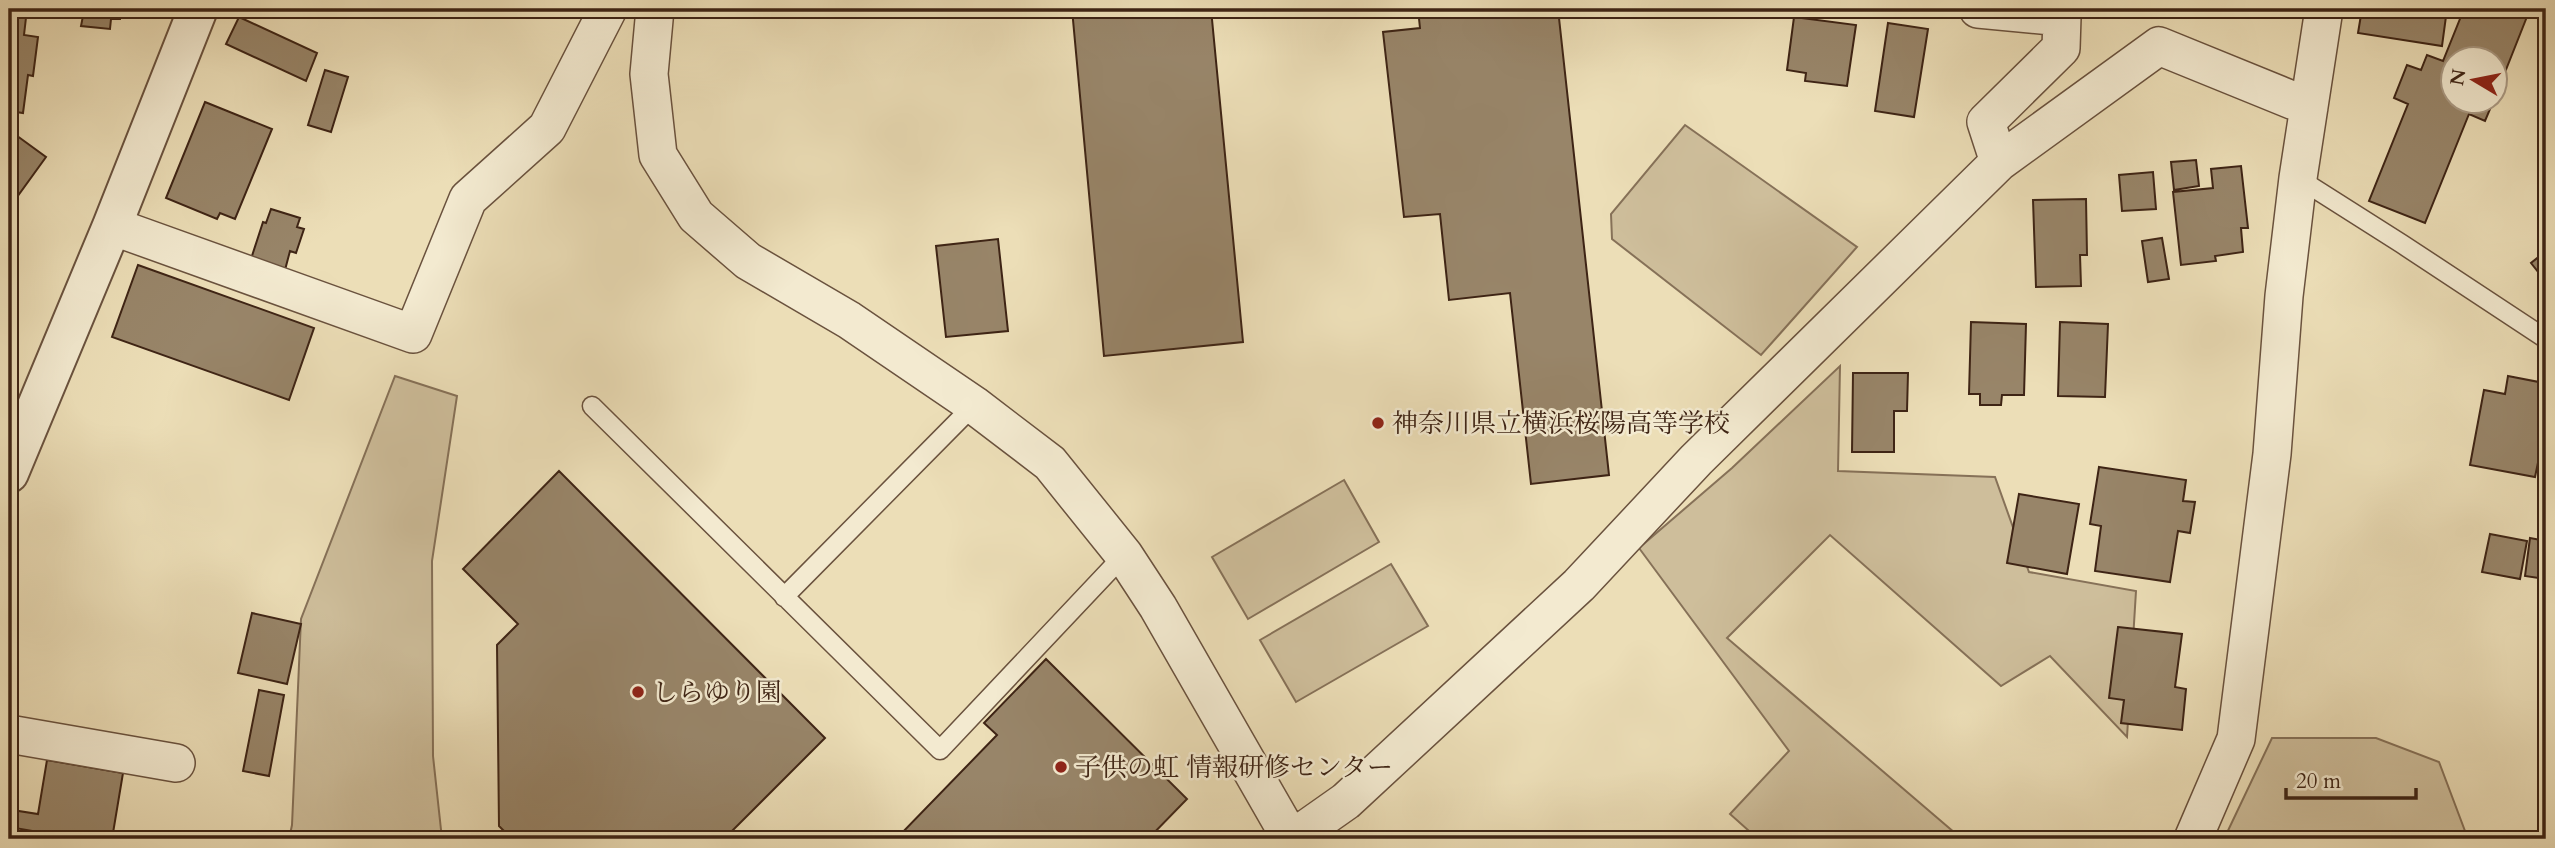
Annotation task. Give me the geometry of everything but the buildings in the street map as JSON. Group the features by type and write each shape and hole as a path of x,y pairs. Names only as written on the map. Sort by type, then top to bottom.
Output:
{"street":[{"path":"9,473 112,226 198,9"},
{"path":"112,226 413,334 468,199 547,128 608,9"},
{"path":"655,9 649,74 658,155 695,216 748,261 849,320 974,405 1050,463 1124,555 1158,607 1291,839 1346,801 1579,585 1696,460 1999,162 2159,46 2309,107"},
{"path":"1978,9 2062,17 2061,48 1986,122 1999,162"},
{"path":"2193,839 2236,738 2272,454 2284,296 2298,178 2324,9"},
{"path":"9,734 176,763"}],"lane":[{"path":"2298,178 2546,339"},
{"path":"785,597 974,405"},
{"path":"592,406 940,750 1124,555"}],"shaded area":[{"path":"1685,125 1857,247 1761,355 1612,239 1611,214"},
{"path":"1840,366 1838,471 1995,477 2029,572 2136,591 2127,737 2050,656 2001,686 1830,535 1727,638 1962,839 1758,839 1730,814 1789,751 1639,548 1732,468"},
{"path":"395,376 457,396 432,561 433,756 442,839 289,839 292,825 301,619"},
{"path":"1344,480 1379,542 1248,619 1212,557"},
{"path":"1391,564 1428,626 1296,702 1260,640"},
{"path":"2272,738 2376,738 2439,762 2468,839 2224,839"}],"place":[{"name":"神奈川県立横浜桜陽高等学校","path":"1378,423"},
{"name":"しらゆり園","path":"638,692"},
{"name":"子供の虹 情報研修センター","path":"1061,767"}]}
